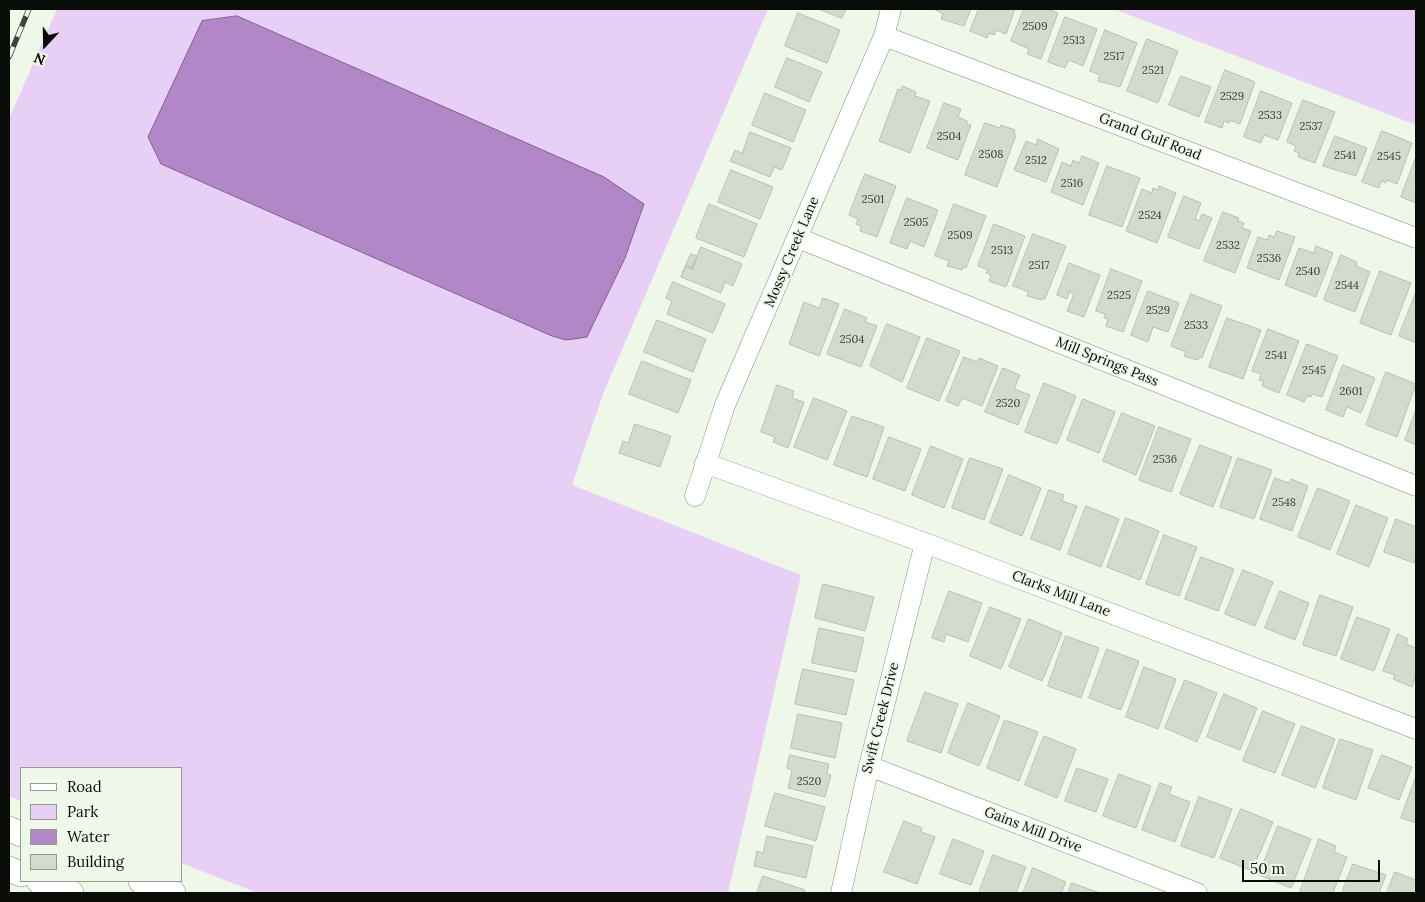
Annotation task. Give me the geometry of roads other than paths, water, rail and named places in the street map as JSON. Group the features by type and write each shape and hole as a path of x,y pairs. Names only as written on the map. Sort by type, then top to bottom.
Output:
{"main road":[{"path":"41,882 71,893"},
{"path":"144,882 173,893"}],"street":[{"name":"Mossy Creek Lane","path":"695,496 725,405 884,36 891,9"},
{"name":"Grand Gulf Road","path":"884,36 1416,238"},
{"name":"Mill Springs Pass","path":"798,238 1416,486"},
{"name":"Clarks Mill Lane","path":"705,463 925,543 1416,729"},
{"name":"Swift Creek Drive","path":"840,893 869,766 925,543"},
{"name":"Gains Mill Drive","path":"869,766 1197,893"}],"water":[{"path":"237,16 604,177 644,204 625,258 587,337 566,340 552,336 161,164 148,137 202,21"}],"railway":[{"path":"9,57 29,9"}]}
